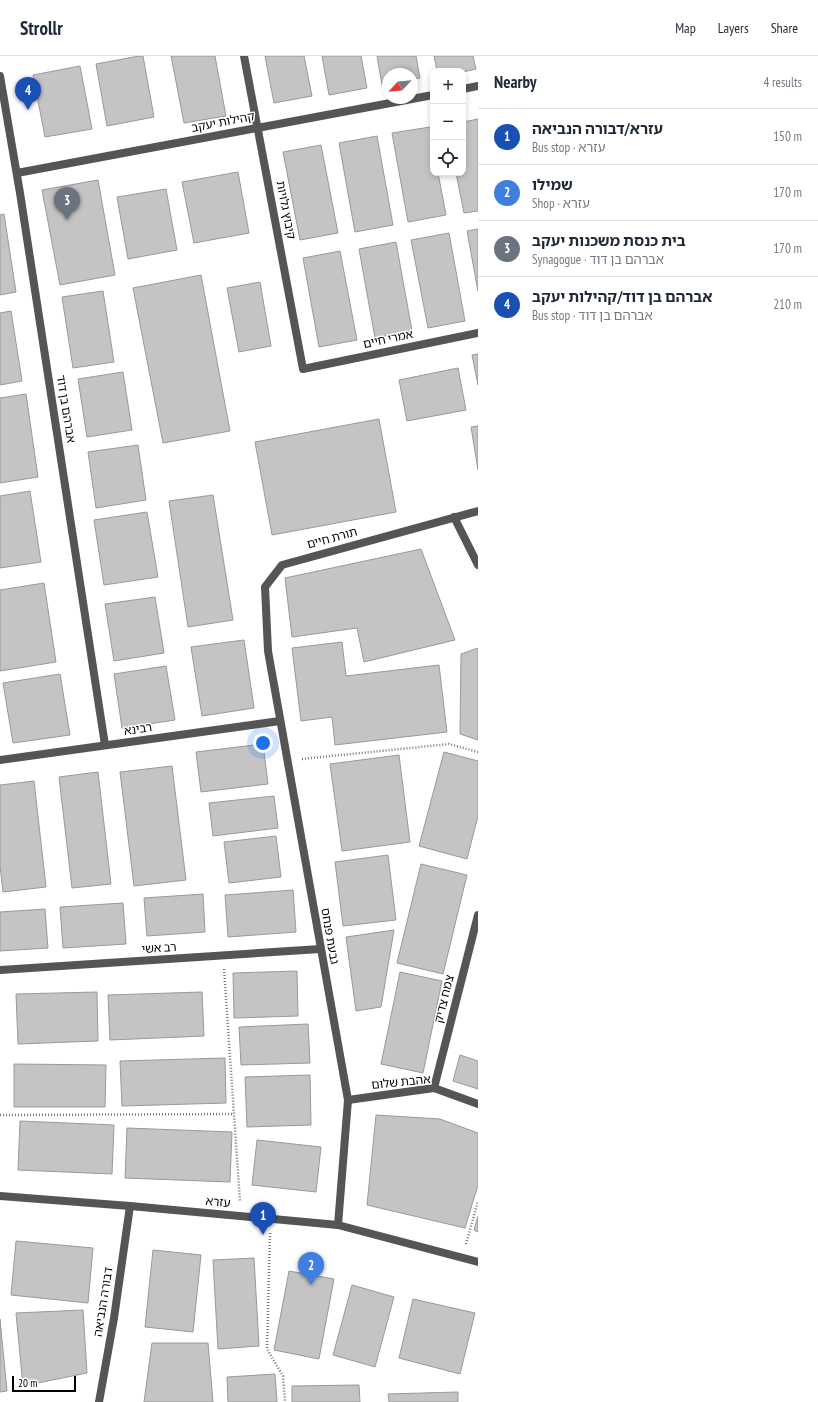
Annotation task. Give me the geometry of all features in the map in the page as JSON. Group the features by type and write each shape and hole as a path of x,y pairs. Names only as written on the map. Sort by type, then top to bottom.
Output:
{"street":[{"name":"קיבוץ גלויות","path":"244,56 303,369"},
{"name":"אברהם בן דוד","path":"0,76 17,172 105,745"},
{"path":"466,88 478,86"},
{"name":"קהילות יעקב","path":"17,172 430,96"},
{"name":"אמרי חיים","path":"303,369 478,333"},
{"name":"תורת חיים","path":"268,651 264,587 282,565 478,511"},
{"path":"454,517 478,565"},
{"name":"גבעת פנחס","path":"268,651 320,950 348,1100 338,1225"},
{"name":"רבינא","path":"0,760 280,721"},
{"name":"צמח צדיק","path":"434,1088 478,915"},
{"name":"רב אשי","path":"0,970 320,950"},
{"name":"אהבת שלום","path":"348,1100 434,1088 478,1104"},
{"name":"עזרא","path":"0,1196 338,1225 478,1262"},
{"name":"דבורה הנביאה","path":"97,1402 114,1318 130,1206"}],"path":[{"path":"287,760 449,744 478,752"},
{"path":"223,956 241,1216"},
{"path":"0,1115 234,1114"},
{"path":"462,1258 478,1201"},
{"path":"270,1219 267,1349 283,1376 285,1402"}],"building":[{"path":"143,56 154,117 107,126 96,64"},
{"path":"171,56 215,56 226,116 184,123"},
{"path":"265,56 304,56 312,96 274,103"},
{"path":"322,56 361,56 367,88 329,95"},
{"path":"377,56 416,56 420,78 418,78 418,68 382,68 382,85"},
{"path":"434,56 473,56 476,69 466,71 466,68 436,68"},
{"path":"80,66 92,129 45,137 33,75"},
{"path":"478,119 478,211 464,213 457,176 466,176 466,121"},
{"path":"430,127 430,176 439,176 446,215 408,222 392,133"},
{"path":"377,136 393,225 355,232 339,143"},
{"path":"321,145 338,233 300,240 283,152"},
{"path":"238,172 249,233 194,243 182,182"},
{"path":"98,180 115,275 60,285 42,190"},
{"path":"166,189 177,250 128,259 117,197"},
{"path":"4,214 16,292 0,295 0,215"},
{"path":"478,229 478,291 467,231"},
{"path":"449,233 465,321 428,328 411,240"},
{"path":"396,242 412,331 375,338 359,249"},
{"path":"340,251 357,340 319,347 303,258"},
{"path":"201,275 230,431 163,443 133,288"},
{"path":"260,282 271,346 239,352 227,288"},
{"path":"103,291 114,362 73,368 62,297"},
{"path":"11,311 22,381 0,385 0,313"},
{"path":"478,354 478,385 472,355"},
{"path":"458,368 466,410 407,421 399,380"},
{"path":"123,372 132,430 87,437 78,379"},
{"path":"26,394 38,477 0,483 0,398"},
{"path":"379,419 396,512 272,535 255,442"},
{"path":"478,426 478,470 471,427"},
{"path":"138,445 146,500 96,508 88,452"},
{"path":"30,491 41,562 0,568 0,496"},
{"path":"213,495 233,620 188,627 169,501"},
{"path":"147,512 158,577 104,585 94,520"},
{"path":"421,549 455,640 364,662 357,628 292,637 285,578"},
{"path":"44,583 56,662 0,671 0,590"},
{"path":"155,597 164,653 114,661 105,604"},
{"path":"244,640 254,708 202,716 191,647"},
{"path":"342,642 346,676 439,665 447,732 335,745 332,717 301,721 292,648"},
{"path":"478,648 478,740 460,734 461,654"},
{"path":"166,666 175,720 122,728 114,674"},
{"path":"60,674 70,735 13,743 3,683"},
{"path":"263,744 268,784 201,792 196,752"},
{"path":"444,752 478,761 478,816 467,859 419,846"},
{"path":"399,755 410,842 342,851 330,764"},
{"path":"172,766 186,880 134,886 120,772"},
{"path":"98,772 111,884 72,888 59,777"},
{"path":"34,781 46,887 3,892 0,866 0,785"},
{"path":"274,796 278,828 213,836 209,803"},
{"path":"276,836 281,877 229,883 224,842"},
{"path":"388,855 396,920 343,926 335,862"},
{"path":"421,864 467,875 443,974 397,963"},
{"path":"293,890 296,932 228,937 225,895"},
{"path":"203,894 205,932 147,936 144,898"},
{"path":"123,903 126,944 63,948 60,907"},
{"path":"45,909 48,948 0,951 0,912"},
{"path":"394,930 381,1007 356,1011 346,937"},
{"path":"297,971 298,1016 234,1018 233,973"},
{"path":"400,972 442,981 423,1073 381,1064"},
{"path":"97,992 98,1041 18,1044 16,994"},
{"path":"202,992 204,1036 110,1040 108,995"},
{"path":"308,1024 310,1063 241,1065 239,1027"},
{"path":"460,1055 478,1061 478,1089 453,1081"},
{"path":"225,1058 226,1103 122,1106 120,1061"},
{"path":"14,1064 106,1065 105,1107 14,1107"},
{"path":"310,1075 311,1125 247,1127 245,1077"},
{"path":"376,1115 440,1119 478,1133 478,1185 465,1228 367,1205"},
{"path":"20,1121 114,1125 112,1174 18,1170"},
{"path":"127,1128 232,1132 230,1182 125,1178"},
{"path":"257,1140 321,1147 316,1192 252,1185"},
{"path":"478,1216 478,1232 474,1230"},
{"path":"16,1241 93,1248 88,1303 11,1295"},
{"path":"153,1250 201,1255 193,1332 145,1327"},
{"path":"254,1258 259,1346 218,1349 213,1260"},
{"path":"289,1271 334,1279 319,1359 274,1350"},
{"path":"352,1285 394,1297 375,1367 333,1355"},
{"path":"413,1299 475,1313 460,1374 399,1358"},
{"path":"83,1310 87,1373 23,1386 16,1313"},
{"path":"0,1319 7,1391 0,1392"},
{"path":"152,1343 208,1343 213,1402 144,1402"},
{"path":"275,1374 277,1402 228,1402 227,1377"},
{"path":"359,1385 360,1402 292,1402 292,1386"},
{"path":"458,1392 458,1402 389,1402 388,1394"}],"place":[{"name":"אברהם בן דוד/קהילות יעקב","path":"28,110"},
{"name":"בית כנסת משכנות יעקב","path":"67,220"},
{"name":"עזרא/דבורה הנביאה","path":"263,1235"},
{"name":"שמילו","path":"311,1285"}]}
